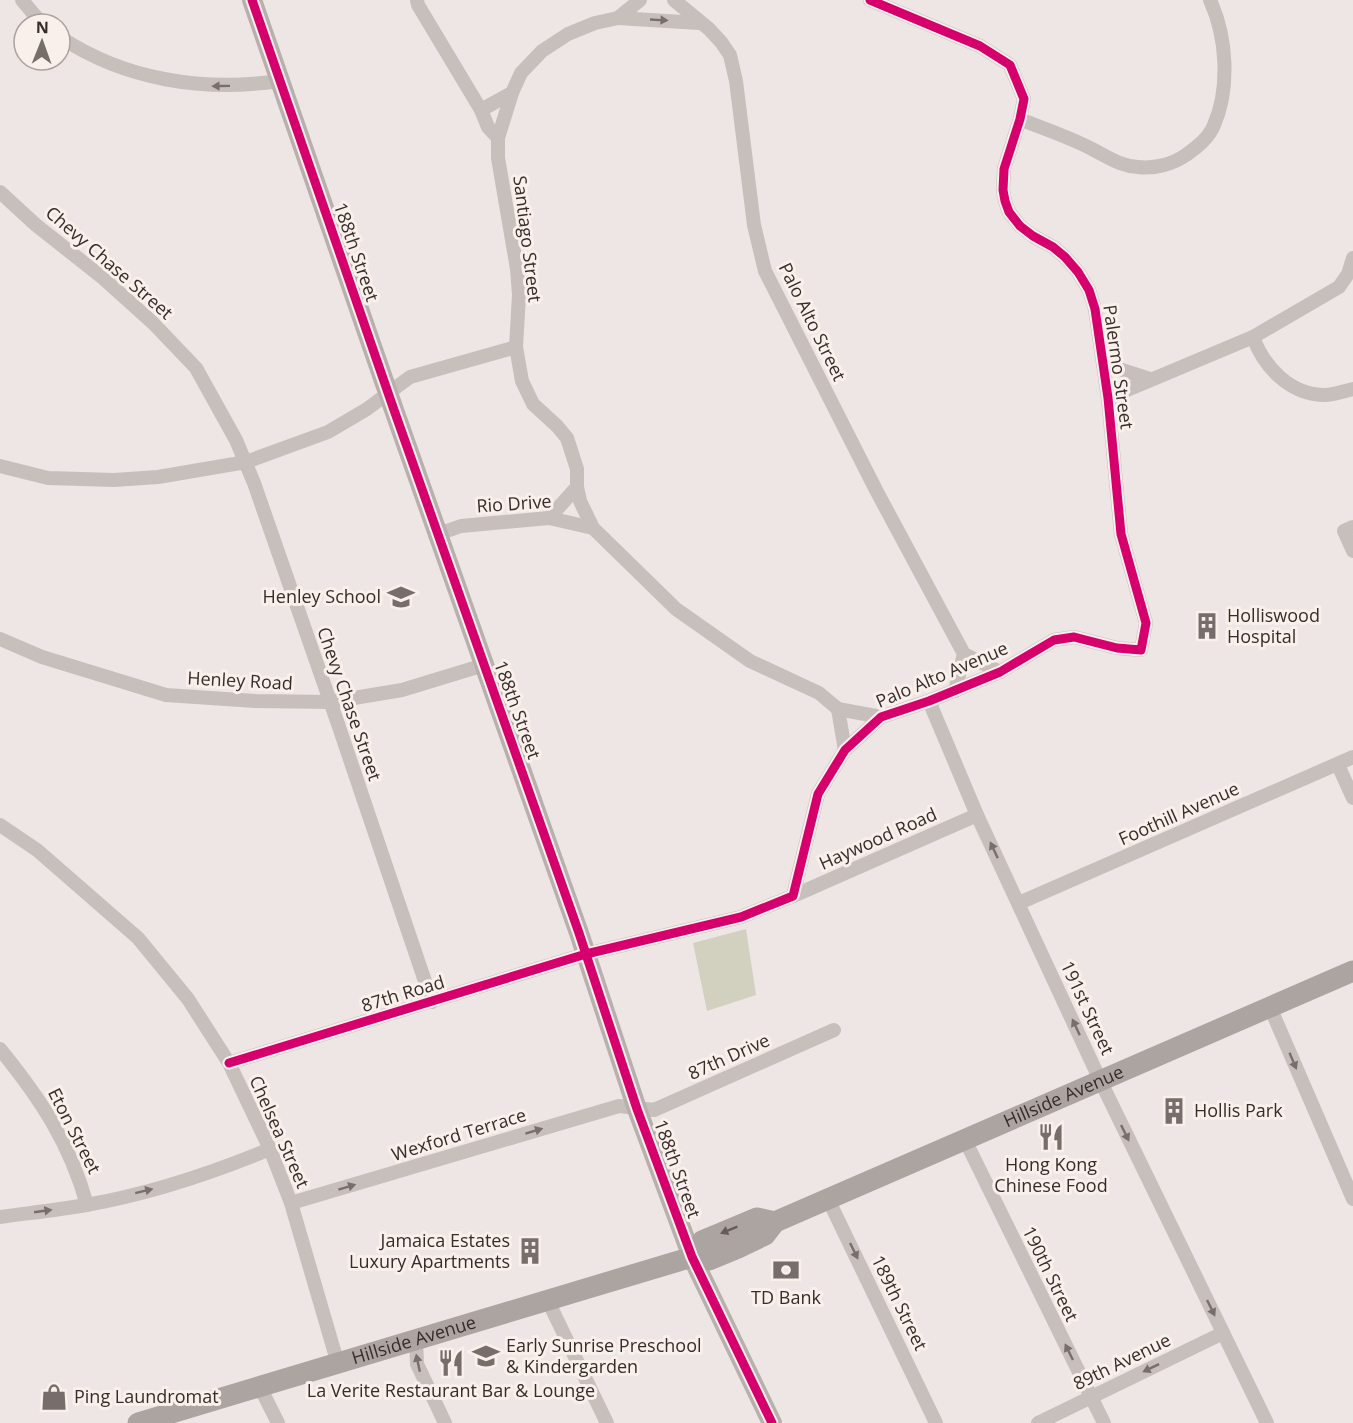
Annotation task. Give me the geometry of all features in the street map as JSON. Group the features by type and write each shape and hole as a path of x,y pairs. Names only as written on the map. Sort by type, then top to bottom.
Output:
{"main road":[{"name":"Hillside Avenue","path":"138,1423 692,1257 709,1260 765,1235 775,1222 1353,971"}],"street":[{"path":"22,0 32,12"},
{"name":"188th Street","path":"252,0 388,394 586,954 637,1108 692,1257 772,1423"},
{"name":"Santiago Street","path":"417,0 481,110 488,127 498,138 498,158 517,269 519,303 516,347 522,381 533,404 567,438 577,469 577,487 585,514 593,528 676,609 750,661 819,693 838,710"},
{"path":"618,18 640,0"},
{"name":"Palo Alto Street","path":"674,0 709,29 730,55 736,81 754,225 765,271 876,490 964,654"},
{"name":"Palermo Street","path":"870,0 980,46 1010,65 1024,99 1004,169 1005,201 1009,212 1020,226 1053,247 1078,272 1089,290 1095,309 1108,398 1121,534 1146,623 1141,650"},
{"path":"1020,119 1092,148 1123,165 1151,167 1180,159 1198,147 1210,132 1219,109 1223,89 1223,50 1219,25 1210,0"},
{"path":"498,138 512,93 521,73 542,51 568,34 595,23 618,18 699,23"},
{"path":"72,44 117,66 159,78 212,86 251,85 279,81"},
{"path":"481,110 512,93"},
{"name":"Chevy Chase Street","path":"0,192 36,225 103,278 153,323 196,368 236,440 246,462 330,702 432,1002"},
{"path":"1108,398 1253,337 1339,287 1348,274 1353,258"},
{"path":"1253,337 1266,363 1287,382 1301,390 1326,395 1353,389"},
{"path":"0,466 48,477 114,480 158,477 246,462 328,432 388,394 410,377 516,347"},
{"path":"1103,364 1150,379"},
{"path":"549,518 577,487"},
{"name":"Rio Drive","path":"438,534 461,526 549,518 564,519 593,528"},
{"path":"1353,527 1344,531 1353,551"},
{"name":"Palo Alto Avenue","path":"793,896 818,794 845,750 881,717 929,701 1000,672 1054,640 1074,636 1117,648 1141,650"},
{"name":"Henley Road","path":"0,639 42,657 166,695 255,701 330,702 402,690 484,665"},
{"path":"955,691 964,654 1000,672"},
{"name":"191st Street","path":"929,701 977,815 1100,1080 1267,1423"},
{"path":"845,750 838,710 881,717"},
{"name":"Foothill Avenue","path":"1019,903 1353,757"},
{"path":"1338,765 1353,798"},
{"name":"Haywood Road","path":"793,896 977,815"},
{"name":"Chelsea Street","path":"0,825 37,849 138,938 188,999 229,1063 270,1149 291,1203 338,1364"},
{"path":"586,954 741,917 793,896"},
{"name":"87th Road","path":"229,1063 586,954"},
{"path":"1270,1007 1353,1199"},
{"name":"87th Drive","path":"637,1108 654,1110 834,1030"},
{"name":"Eton Street","path":"0,1049 47,1110 78,1177 87,1205"},
{"name":"Wexford Terrace","path":"291,1203 619,1106 637,1108"},
{"name":"190th Street","path":"965,1140 1104,1423"},
{"path":"0,1217 87,1205 151,1189 250,1158 270,1149"},
{"name":"189th Street","path":"828,1199 936,1423"},
{"path":"548,1301 607,1423"},
{"name":"89th Avenue","path":"1038,1423 1223,1334"},
{"path":"416,1339 417,1364 445,1423"},
{"path":"260,1387 278,1423"}],"green space":[{"path":"746,929 756,995 707,1011 693,943"}],"cycle path":[{"path":"252,0 579,933 637,1109 692,1257 772,1423"},
{"path":"229,1063 586,954 741,917 793,896 818,794 845,750 881,717 929,701 1000,672 1054,640 1074,637 1117,648 1141,650 1146,623 1121,534 1108,398 1095,309 1089,290 1078,272 1053,247 1020,226 1009,212 1005,201 1004,169 1024,99 1010,65 980,46 870,0"}],"place":[{"name":"Henley School","path":"401,597"},
{"name":"Holliswood Hospital","path":"1207,626"},
{"name":"Hollis Park","path":"1174,1111"},
{"name":"Hong Kong Chinese Food","path":"1051,1137"},
{"name":"Jamaica Estates Luxury Apartments","path":"530,1251"},
{"name":"TD Bank","path":"786,1270"},
{"name":"Early Sunrise Preschool & Kindergarden","path":"486,1356"},
{"name":"La Verite Restaurant Bar & Lounge","path":"451,1363"},
{"name":"Ping Laundromat","path":"54,1397"}]}
